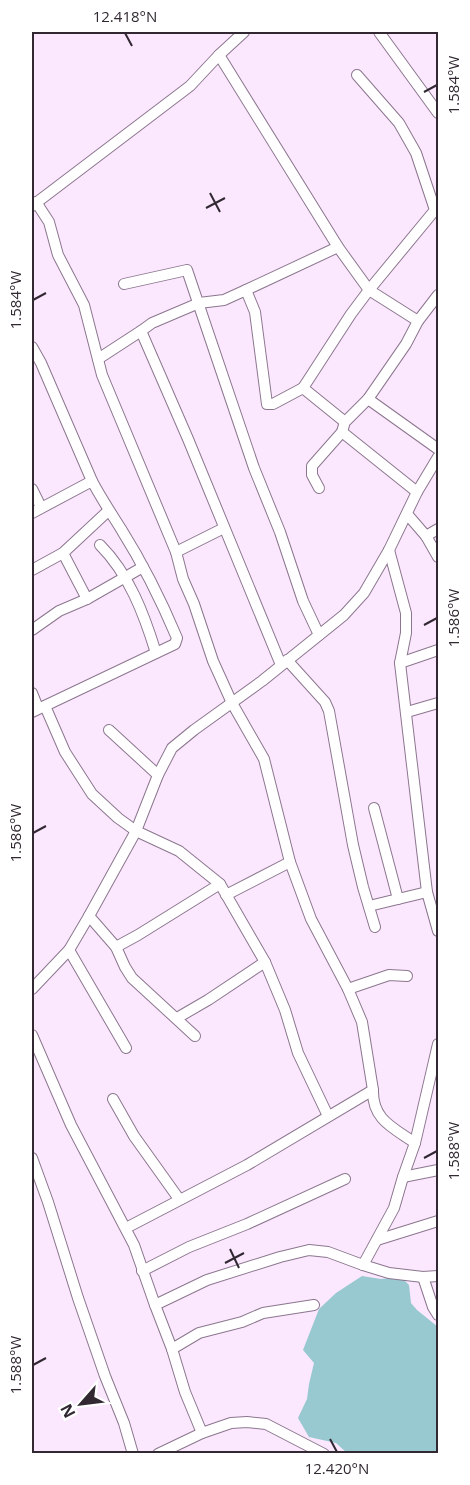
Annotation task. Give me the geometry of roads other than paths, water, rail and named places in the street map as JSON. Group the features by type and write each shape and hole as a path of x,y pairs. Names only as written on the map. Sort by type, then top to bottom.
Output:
{"street":[{"path":"244,32 190,86 34,204 49,222 61,261 84,305 102,375 176,552 183,579 213,661 232,704 264,759 290,862 311,920 348,989 362,1022 373,1100 379,1116 415,1143"},
{"path":"380,32 438,112"},
{"path":"219,55 338,247 369,290 418,321"},
{"path":"246,290 255,312 267,404 273,404 303,388 369,290 437,211 416,153 399,123 357,75"},
{"path":"98,359 152,323 199,303 224,300 338,247"},
{"path":"124,284 187,270 254,468 280,532 303,601 319,635"},
{"path":"319,488 312,475 312,466 368,399 406,344 418,321 438,295"},
{"path":"141,331 284,663 326,702 353,845 375,927"},
{"path":"32,347 92,481 143,567 177,638 175,644 38,709"},
{"path":"303,388 417,492"},
{"path":"368,399 438,449"},
{"path":"32,988 69,950 89,916 136,831 158,775 172,748 232,704 344,615 364,593 438,457"},
{"path":"32,489 36,510 92,481"},
{"path":"32,570 63,553 108,511"},
{"path":"407,514 426,536 438,557"},
{"path":"176,552 224,528"},
{"path":"426,536 438,529"},
{"path":"100,545 113,558 126,578 146,620 156,653"},
{"path":"389,550 406,613 406,633 400,663 427,892 438,931"},
{"path":"63,553 87,599"},
{"path":"32,630 59,611 87,599 143,567"},
{"path":"400,663 438,650"},
{"path":"32,693 38,709 92,794 136,831 179,851 220,884 265,962 285,1010 298,1053 328,1116"},
{"path":"407,712 438,703"},
{"path":"109,730 158,775"},
{"path":"374,808 398,899"},
{"path":"226,895 290,862"},
{"path":"116,947 220,884"},
{"path":"369,906 427,892"},
{"path":"89,916 116,947 132,978 195,1036"},
{"path":"69,950 126,1048"},
{"path":"177,1018 265,962"},
{"path":"348,989 388,975 407,976"},
{"path":"32,1035 70,1125 134,1245 172,1349 185,1392 202,1433"},
{"path":"363,1265 394,1208 415,1143 438,1044"},
{"path":"126,1228 247,1165 373,1090"},
{"path":"113,1099 134,1136 179,1200"},
{"path":"32,1158 133,1454"},
{"path":"403,1177 438,1170"},
{"path":"142,1271 189,1247 247,1224 345,1179"},
{"path":"377,1240 438,1221"},
{"path":"155,1305 207,1280 309,1250 328,1252 389,1272 423,1277 438,1276"},
{"path":"423,1277 438,1315"},
{"path":"172,1349 199,1333 242,1322 263,1313 314,1305"},
{"path":"158,1454 202,1433 231,1424 256,1422 266,1424 324,1454"}]}
